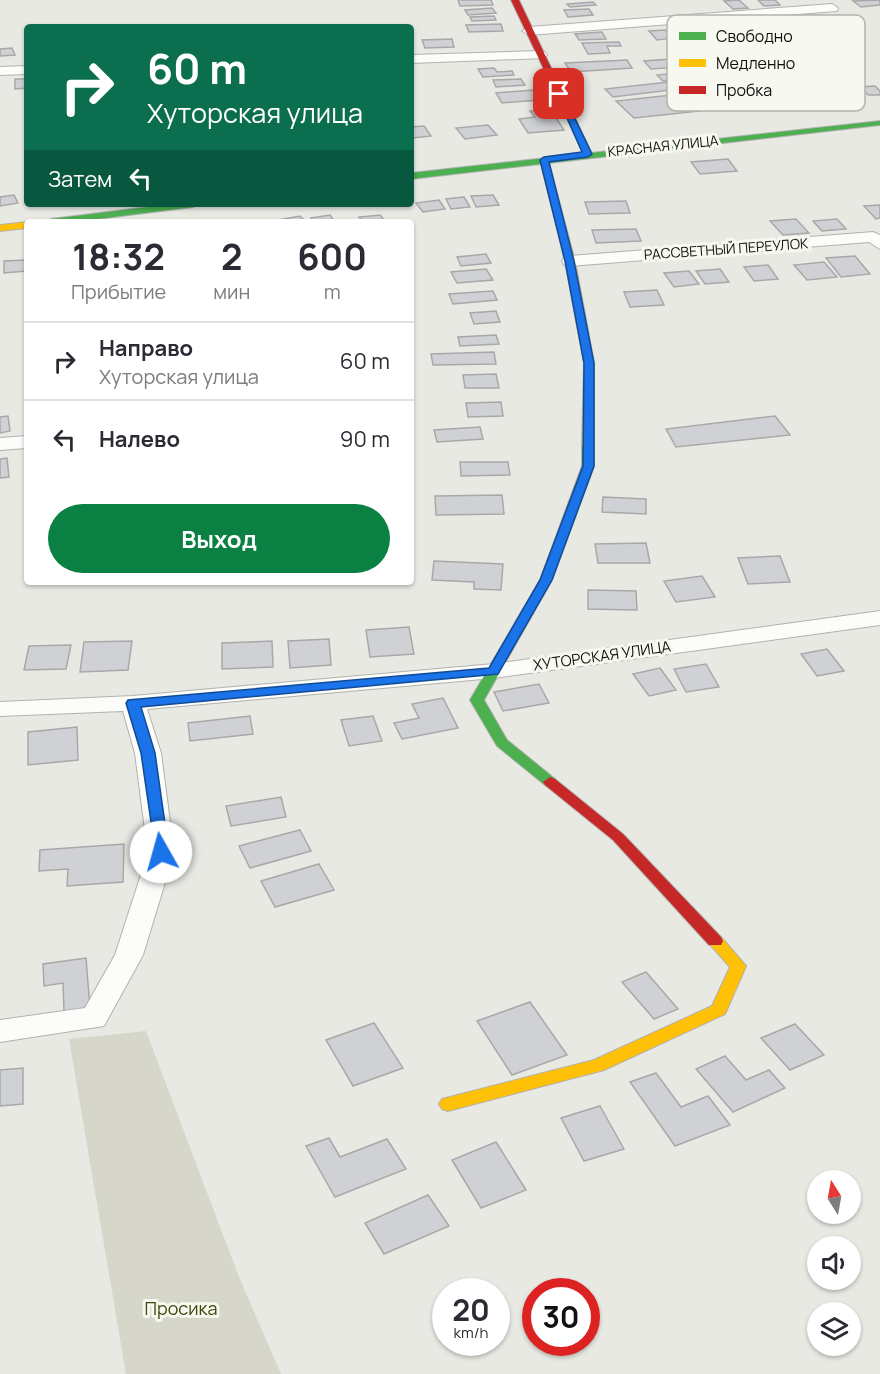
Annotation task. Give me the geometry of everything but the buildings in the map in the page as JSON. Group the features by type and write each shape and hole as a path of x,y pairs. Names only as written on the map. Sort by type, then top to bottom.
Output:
{"street":[{"path":"515,0 588,154"},
{"path":"744,15 832,8"},
{"path":"529,32 667,21"},
{"path":"414,59 540,55"},
{"path":"0,71 24,70"},
{"name":"КРАСНАЯ УЛИЦА","path":"414,176 588,154 880,123"},
{"path":"448,1104 598,1065 719,1010 738,966 618,837 502,743 477,700 546,580 588,466 589,363 570,261 544,160"},
{"path":"75,219 169,207"},
{"path":"0,228 24,225"},
{"name":"РАССВЕТНЫЙ ПЕРЕУЛОК","path":"570,261 873,237 880,244"},
{"path":"0,444 24,442"},
{"name":"ХУТОРСКАЯ УЛИЦА","path":"0,709 133,703 494,671 880,618"},
{"path":"0,1031 94,1018 129,956 161,852 148,753 133,703"}],"green space":[{"name":"Просика","path":"146,1031 239,1277 281,1374 126,1374 69,1039"}],"traffic: fast":[{"path":"414,176 880,123"},
{"path":"75,219 169,207"},
{"path":"550,782 502,743 477,700 546,580 588,466 588,446"}],"traffic: slow":[{"path":"544,160 570,261 589,363 588,446"},
{"path":"0,228 24,225"},
{"path":"448,1104 598,1065 719,1010 738,966 715,941"}],"traffic: jam":[{"path":"515,0 588,154"},
{"path":"550,782 618,837 715,941"}],"route":[{"path":"161,852 148,753 133,703 494,671 546,580 588,466 589,363 570,261 544,160 588,154 559,94"}]}
